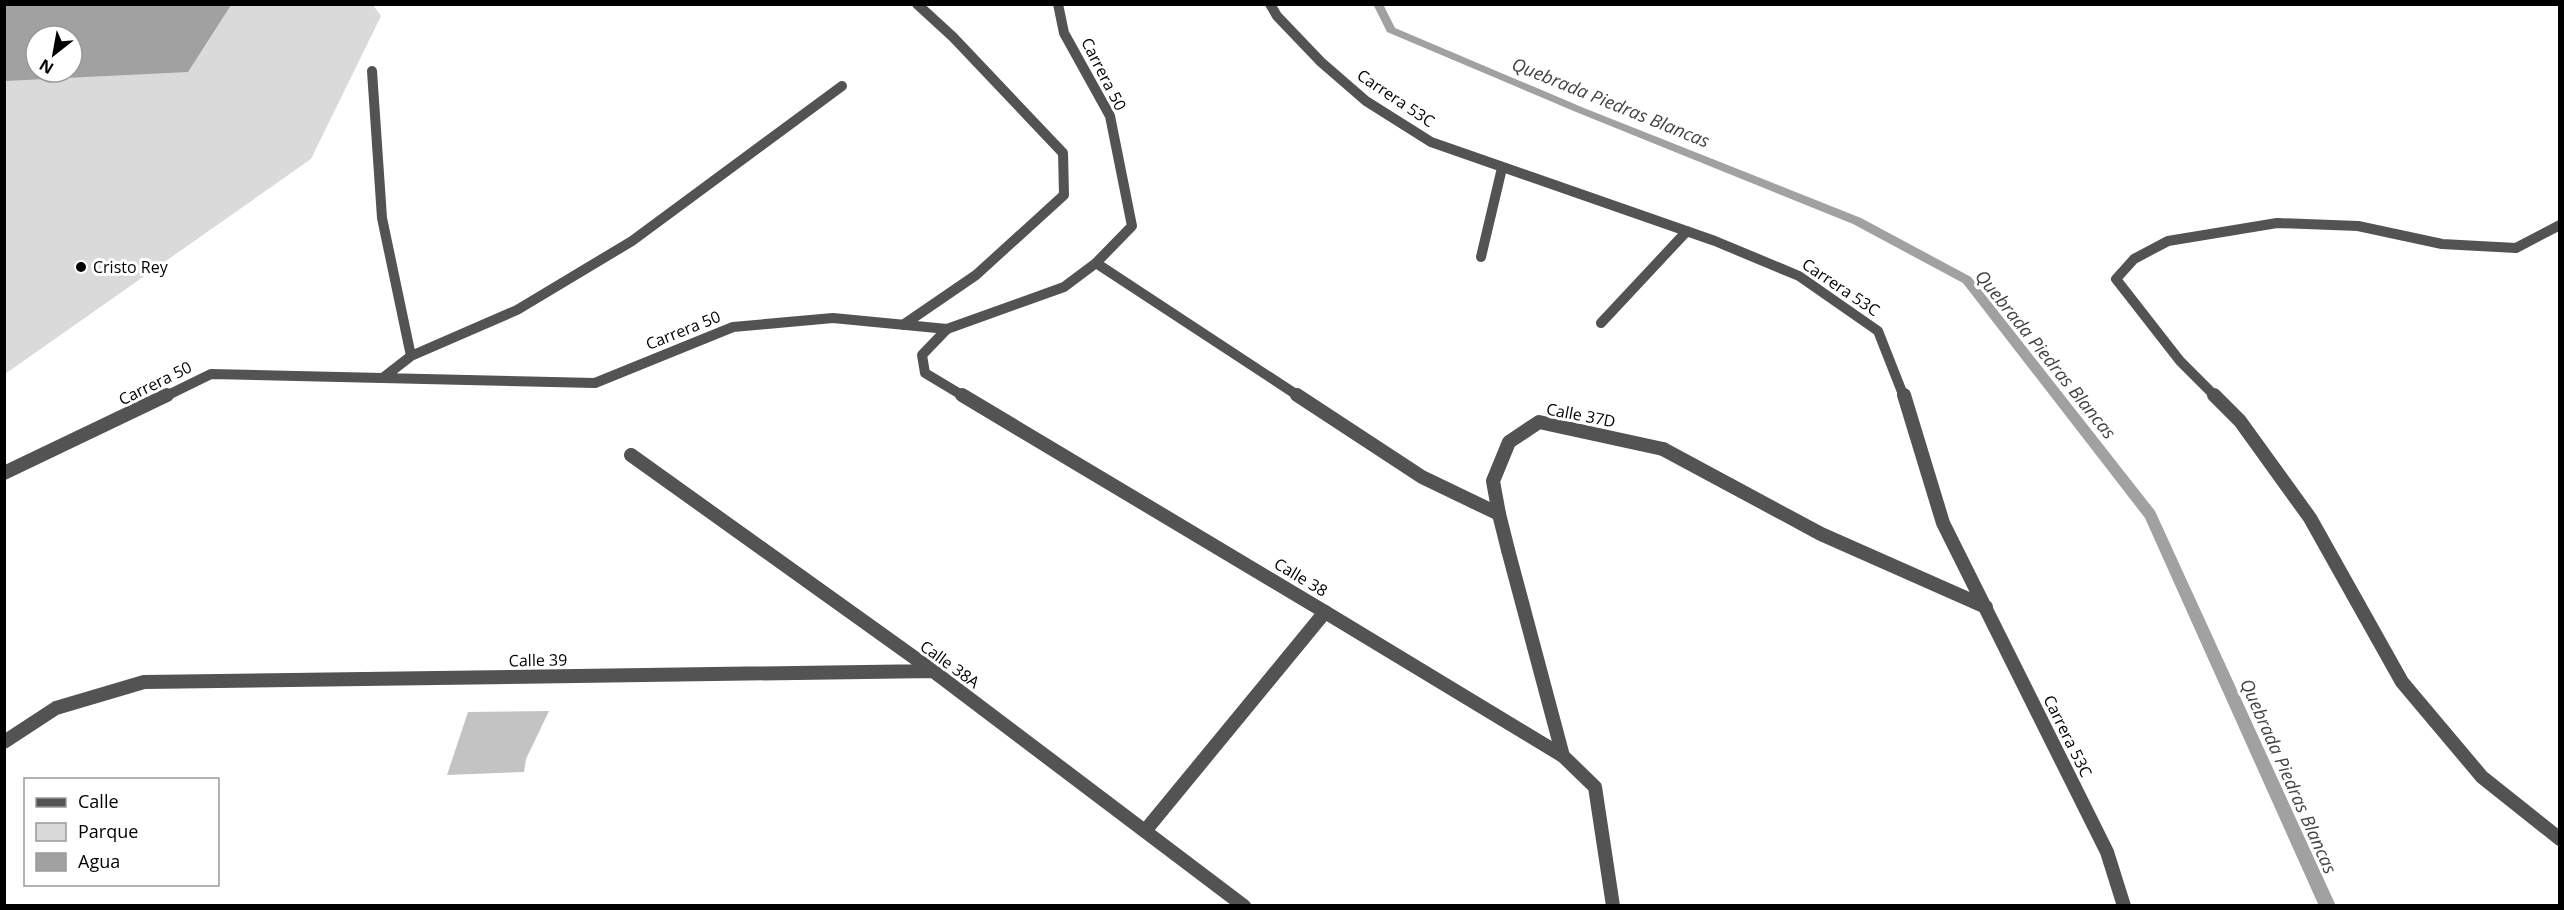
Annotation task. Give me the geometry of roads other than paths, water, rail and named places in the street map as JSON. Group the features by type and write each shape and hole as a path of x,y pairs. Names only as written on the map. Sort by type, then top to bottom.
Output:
{"street":[{"path":"903,325 976,275 1064,195 1063,153 961,45 917,4"},
{"name":"Carrera 50","path":"4,473 211,374 595,383 733,327 833,318 947,329 1064,287 1096,263 1132,226 1110,116 1064,33 1058,4"},
{"name":"Carrera 53C","path":"1270,4 1276,16 1321,62 1366,101 1431,142 1687,231 1799,276 1878,331 1901,387 1943,523 2107,852 2124,906"},
{"path":"372,70 382,218 411,356"},
{"path":"384,377 411,356 517,310 632,241 842,86"},
{"path":"1481,257 1502,168"},
{"path":"2559,225 2516,248 2442,244 2358,226 2277,223 2168,241 2133,260 2116,279 2180,361 2240,421 2310,518 2402,682 2482,777 2559,839"},
{"path":"1601,323 1687,231"},
{"path":"1096,263 1422,477 1499,514"},
{"name":"Calle 38","path":"947,329 922,355 925,373 1563,756 1595,787 1612,906"},
{"name":"Calle 37D","path":"1563,756 1508,550 1493,481 1509,442 1539,422 1664,449 1821,534 1986,607"},
{"name":"Calle 38A","path":"631,455 933,671 1245,906"},
{"path":"1145,831 1325,612"},
{"name":"Calle 39","path":"4,742 56,708 144,682 933,671"}],"water":[{"path":"5,4 231,5 188,72 84,77 84,24 24,24 24,80 5,81"}],"waterway":[{"name":"Quebrada Piedras Blancas","path":"1378,4 1391,30 1580,110 1857,221 1967,280 2150,515 2328,906"}],"place":[{"name":"Cristo Rey","path":"81,267"}]}
